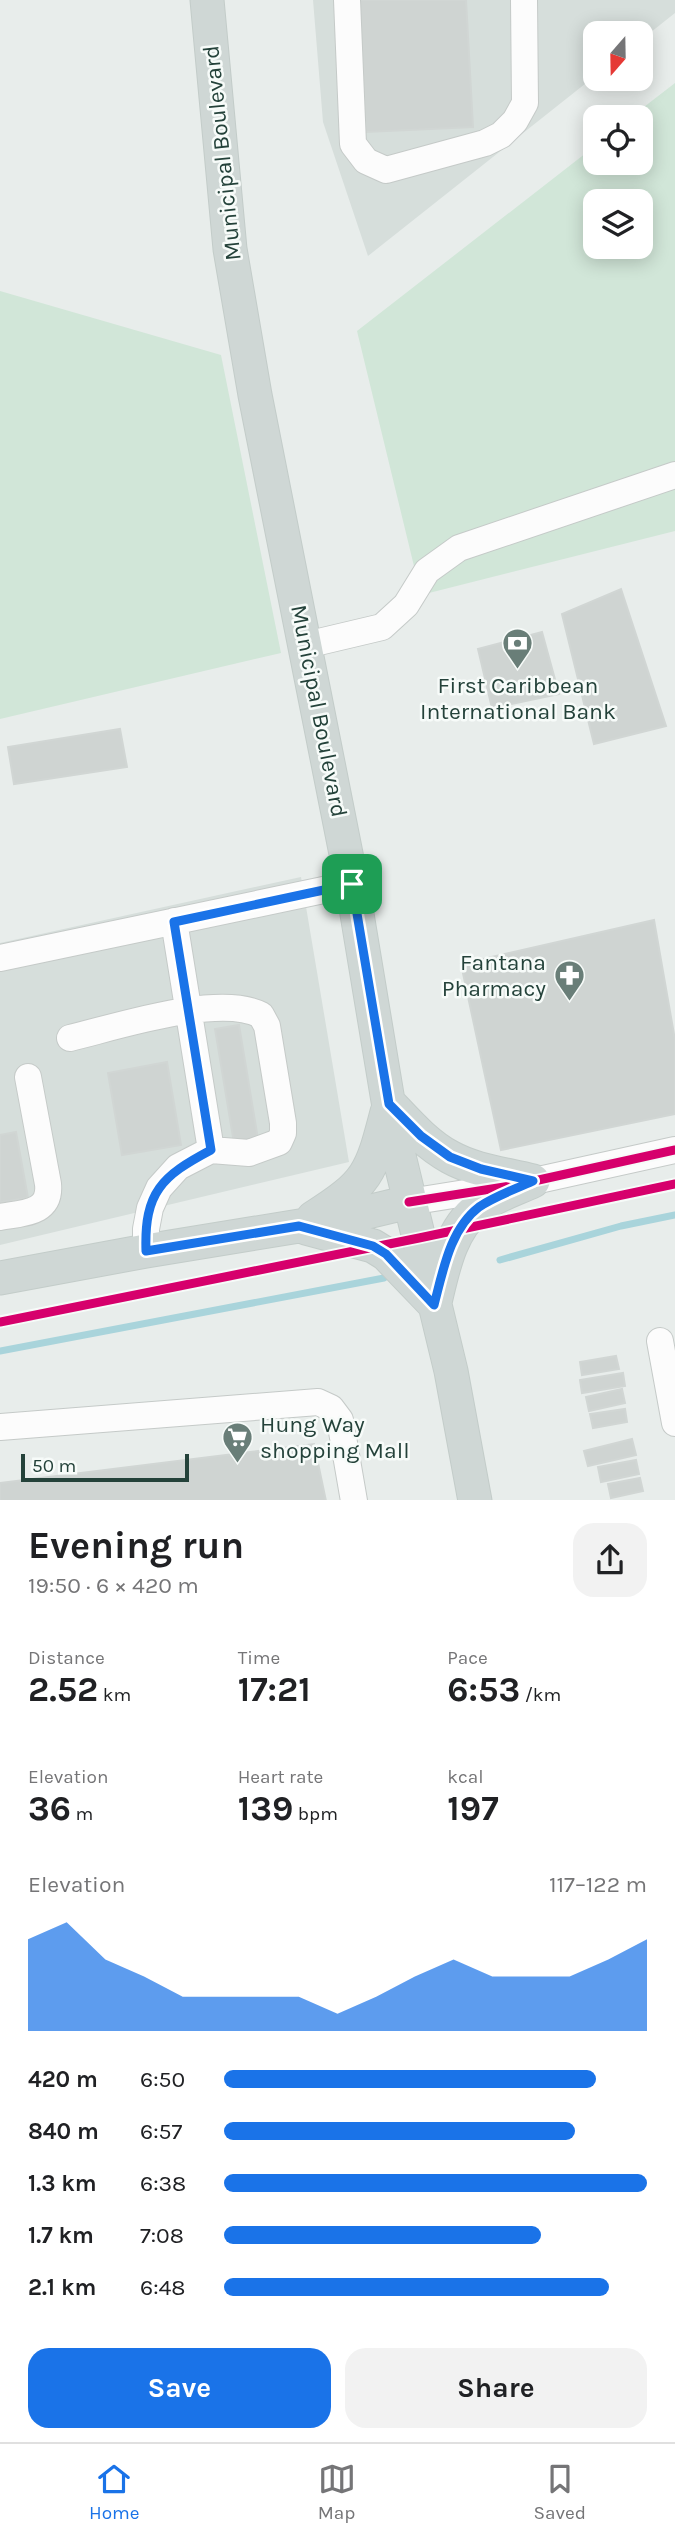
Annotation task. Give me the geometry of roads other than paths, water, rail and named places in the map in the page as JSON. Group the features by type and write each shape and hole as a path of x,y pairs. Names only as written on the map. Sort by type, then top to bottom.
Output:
{"main road":[{"name":"Municipal Boulevard","path":"207,0 230,249 255,395 352,884 389,1104 409,1202 451,1371 475,1500"},
{"path":"299,1226 348,1195 368,1173 389,1104 421,1136 450,1157 481,1169 533,1181"},
{"path":"434,1305 458,1229 479,1208 533,1181"},
{"path":"0,1278 299,1226 409,1202"},
{"path":"299,1226 373,1246 386,1254 434,1305"}],"street":[{"path":"347,0 353,144 366,161 386,170 485,144 501,135 515,121 525,103 524,0"},
{"path":"306,645 382,627 406,605 427,571 459,548 675,475"},
{"path":"0,958 352,884"},
{"path":"174,922 211,1150"},
{"path":"70,1038 188,1011 237,1007 261,1015 267,1026 283,1123 279,1142 249,1153 211,1150 178,1167 159,1188 150,1208 146,1251"},
{"path":"0,1217 34,1211 43,1205 48,1195 27,1077"},
{"path":"409,1202 533,1181 675,1150"},
{"path":"660,1341 675,1423"},
{"path":"0,1427 318,1402 331,1408 340,1420 354,1500"}],"waterway":[{"path":"500,1260 621,1226 675,1215"},
{"path":"0,1351 384,1278"}],"place":[{"name":"First Caribbean International Bank","path":"518,671"},
{"name":"Fantana Pharmacy","path":"569,1002"},
{"name":"Hung Way shopping Mall","path":"237,1464"}]}
